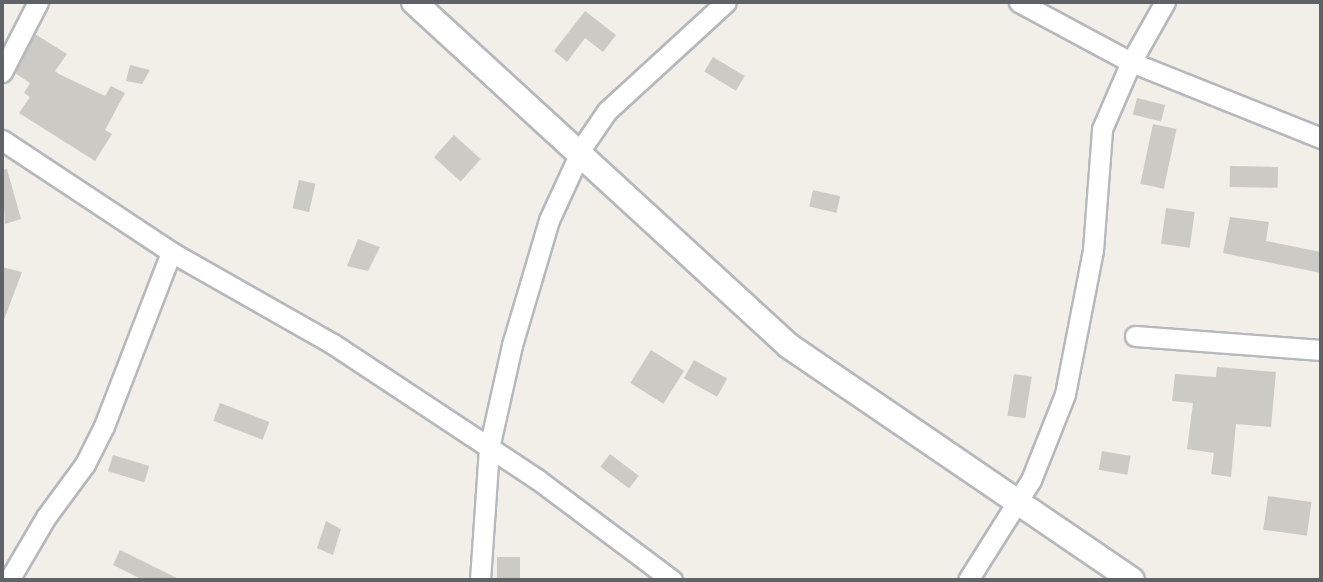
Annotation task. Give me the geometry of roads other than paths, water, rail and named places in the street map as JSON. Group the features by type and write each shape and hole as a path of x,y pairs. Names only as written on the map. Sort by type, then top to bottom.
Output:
{"street":[{"path":"2,72 38,2"},
{"path":"414,2 789,346 1132,580"},
{"path":"480,580 489,448 512,345 545,231 579,155 607,111 726,2"},
{"path":"1019,2 1131,62 1321,138"},
{"path":"968,580 1035,472 1067,387 1094,242 1100,136 1131,62 1166,2"},
{"path":"2,140 171,251 333,345 489,448 672,580"},
{"path":"9,580 104,426 171,251"},
{"path":"1135,336 1321,351"}]}
